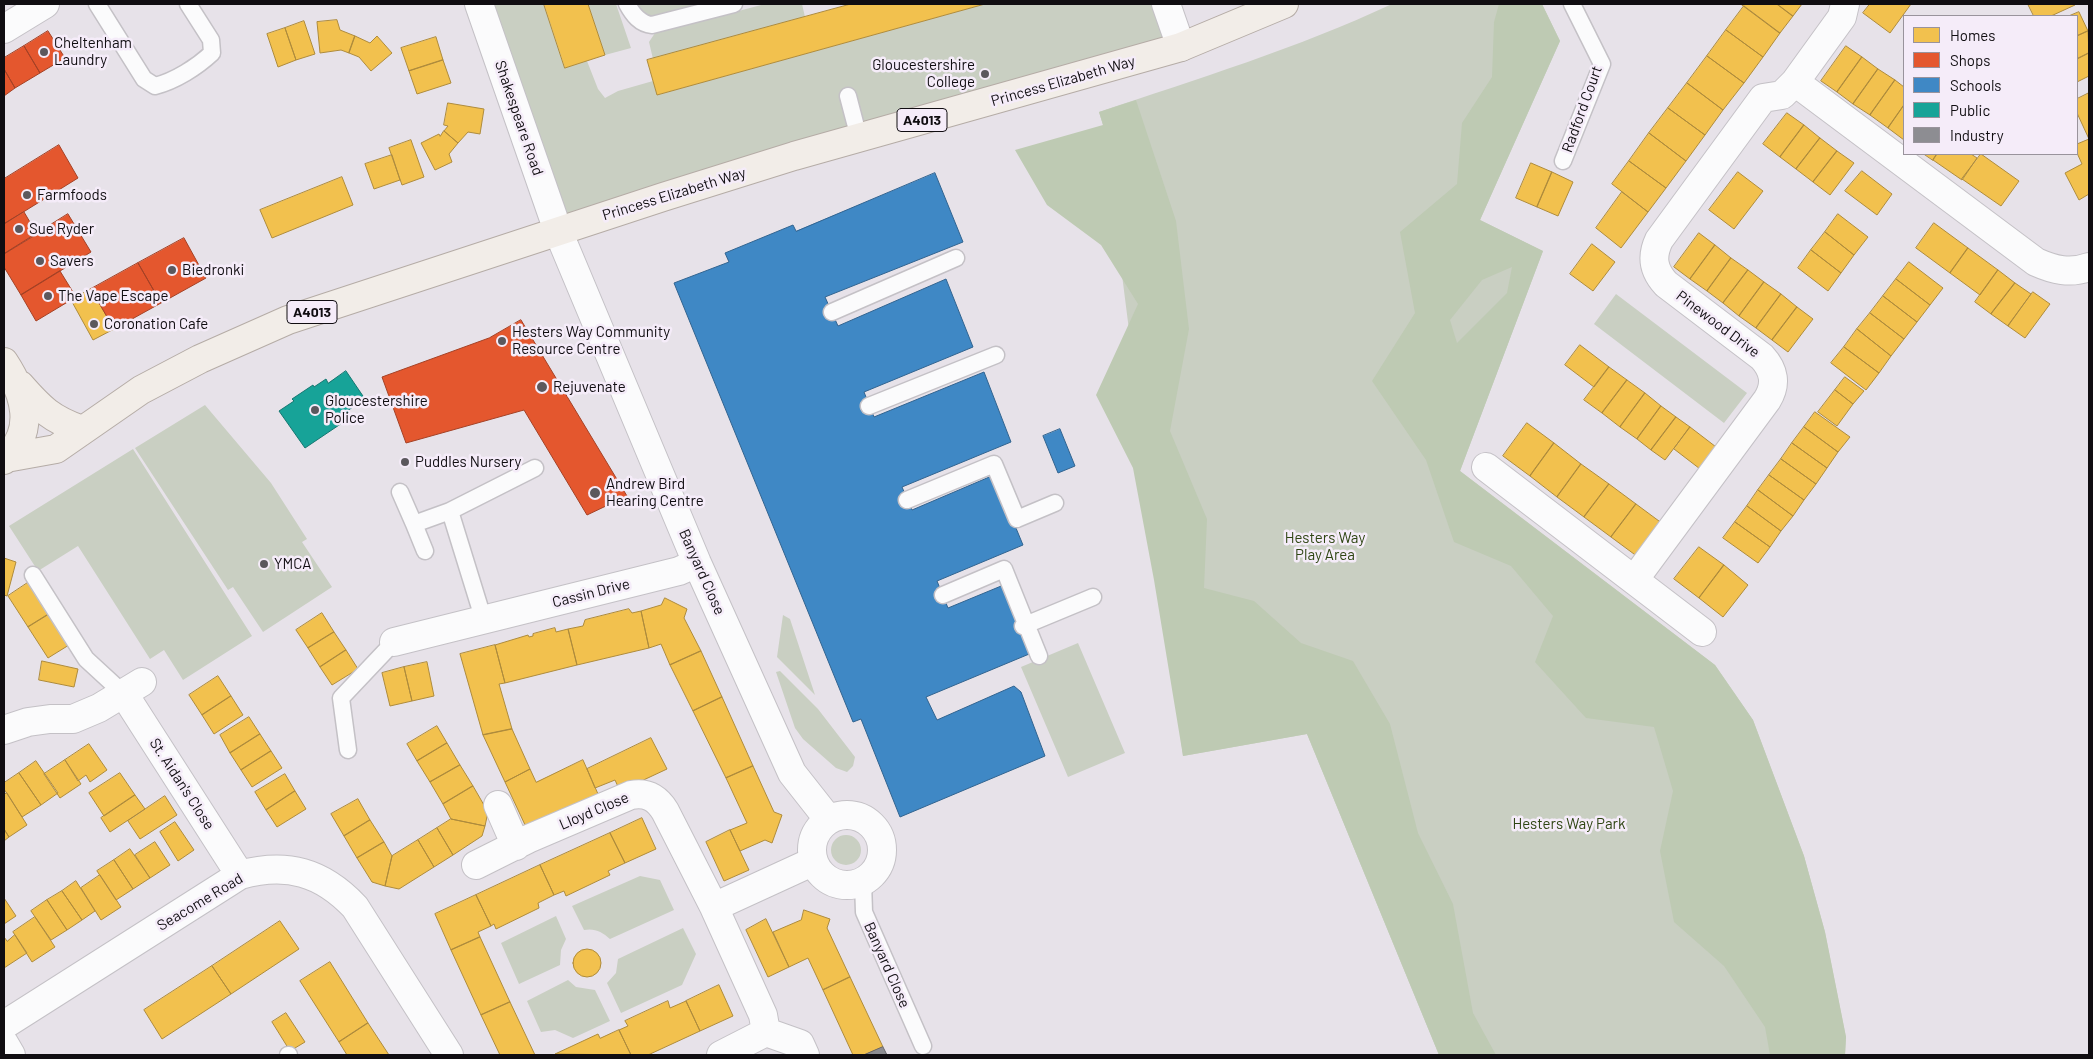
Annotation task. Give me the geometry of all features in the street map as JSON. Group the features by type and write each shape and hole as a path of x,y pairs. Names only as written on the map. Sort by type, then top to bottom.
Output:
{"main road":[{"name":"Princess Elizabeth Way","path":"5,459 56,449 141,390 191,363 288,320 663,196 859,138 1181,47 1284,4"},
{"name":"A4013","path":"10,372 44,411 61,423 82,430"},
{"name":"A4013","path":"5,459 22,439 25,414 10,372"}],"street":[{"path":"4,29 44,4"},
{"name":"Shakespeare Road","path":"479,4 558,231"},
{"path":"1166,4 1181,47"},
{"name":"Pinewood Drive","path":"1634,580 1767,400 1773,386 1772,370 1762,356 1666,284 1660,277 1654,262 1655,247 1763,98 1782,95 1795,82 1842,17 1844,4"},
{"path":"1795,82 2036,262 2066,271 2089,267"},
{"name":"Banyard Close","path":"558,231 697,563 792,773 829,820"},
{"path":"1486,468 1702,632"},
{"name":"Cassin Drive","path":"394,642 679,571 697,563"},
{"path":"4,730 28,722 50,719 73,720 133,688"},
{"name":"St. Aidan's Close","path":"133,688 240,875"},
{"name":"Lloyd Close","path":"476,865 631,795 646,794 654,798 666,811 714,907 763,1015 766,1032"},
{"path":"498,805 516,846"},
{"path":"840,815 851,815 861,817 876,829 882,846 881,862 871,876 863,882 852,885 834,883 818,872 812,862 813,840 822,825 829,820 840,815"},
{"path":"714,907 812,862"},
{"name":"Seacome Road","path":"4,1025 240,875 257,870 293,870 326,882 342,893 355,907 450,1055"},
{"path":"721,1055 766,1032 800,1044 805,1055"},
{"path":"4,1043 11,1055"}],"lane":[{"path":"98,4 144,79 155,86 168,83 205,60 212,53 211,40 188,4"},
{"path":"627,4 637,19 645,24 652,25 734,4"},
{"name":"Radford Court","path":"1563,161 1602,64 1572,4"},
{"path":"848,96 859,138"},
{"path":"832,312 956,258"},
{"path":"869,406 996,355"},
{"path":"907,500 994,464 1017,519 1055,503"},
{"path":"414,524 450,511 535,468"},
{"path":"400,492 425,551"},
{"path":"450,511 484,621"},
{"path":"943,595 1004,569 1039,656"},
{"path":"33,575 86,659 133,688"},
{"path":"1025,625 1093,597"},
{"path":"348,750 341,698 394,642"},
{"name":"Banyard Close","path":"863,882 864,912 923,1046"}],"green space":[{"path":"479,4 544,4 565,68 587,61 598,89 605,98 618,91 653,81 657,95 985,4 1166,4 1181,47 558,231"},
{"path":"588,4 616,4 631,48 605,55"},
{"path":"627,4 734,4 652,25"},
{"path":"765,4 802,4 805,17 653,59 649,42 655,33"},
{"name":"Hesters Way Park","path":"1392,4 1542,4 1560,41 1480,220 1543,251 1460,471 1715,665 1753,720 1804,856 1825,932 1846,1037 1845,1055 1439,1055 1307,734 1183,756 1103,125 1099,112 1284,49"},
{"path":"1499,4 1542,4 1560,41 1480,220 1543,251 1460,471 1715,665 1753,720 1804,856 1825,932 1846,1037 1845,1055 1770,1055 1765,1027 1724,966 1674,922 1660,851 1673,791 1654,727 1586,718 1535,662 1553,616 1511,566 1454,542 1426,460 1372,381 1415,313 1400,232 1457,184 1462,123 1492,77 1494,22","holes":["1512,267 1507,293 1457,343 1450,320 1482,280"]},
{"path":"1136,100 1176,221 1189,329 1170,431 1207,519 1204,588 1254,601 1301,643 1353,661 1390,724 1418,833 1453,904 1473,1013 1496,1055 1439,1055 1307,734 1183,756 1154,580 1133,468 1096,395 1138,304 1101,245 1047,205 1015,150 1103,125 1099,112"},
{"path":"1616,294 1747,393 1724,423 1594,324"},
{"path":"205,405 271,483 307,539 302,542 332,587 263,632 233,587 228,590 135,448"},
{"path":"133,449 252,636 183,680 164,650 150,659 78,546 38,571 9,526"},
{"path":"783,615 790,619 815,695 777,657"},
{"path":"1078,643 1125,753 1068,777 1021,667"},
{"path":"780,671 818,709 855,757 853,766 847,772 836,768 803,739 795,728 776,672"},
{"path":"846,835 857,839 861,850 857,861 846,865 835,861 831,850 835,839"},
{"path":"640,876 660,880 674,910 610,939 598,931 584,930 572,906"},
{"path":"556,916 566,939 561,950 560,965 519,984 501,943"},
{"path":"683,928 696,954 682,985 621,1013 607,983 616,973 618,959"},
{"path":"568,980 576,987 595,990 610,1021 573,1038 555,1030 541,1032 527,1001"}],"building: Homes":[{"path":"544,4 588,4 605,55 565,68"},
{"path":"851,4 985,4 657,95 647,60"},
{"path":"1741,4 1777,4 1793,16 1780,33"},
{"path":"1777,4 1802,4 1793,16"},
{"path":"1870,4 1911,4 1890,33 1863,13"},
{"path":"2028,4 2075,4 2053,15 2034,15"},
{"path":"1744,6 1780,33 1763,57 1726,30"},
{"path":"2079,12 2088,31 2078,36 2078,15 2072,15"},
{"path":"337,20 340,30 355,36 349,53 341,50 320,53 317,22"},
{"path":"304,21 315,54 296,60 285,28"},
{"path":"285,28 296,60 278,67 267,34"},
{"path":"1726,30 1763,57 1744,83 1707,56"},
{"path":"2088,31 2089,53 2078,58 2078,36"},
{"path":"355,36 370,43 377,36 392,53 371,71 359,57 349,53"},
{"path":"436,37 443,60 409,71 401,48"},
{"path":"1846,46 1862,57 1837,92 1821,81"},
{"path":"2089,53 2089,76 2078,82 2078,58"},
{"path":"1707,56 1744,83 1723,110 1687,83"},
{"path":"1862,57 1878,69 1853,104 1837,92"},
{"path":"443,60 451,83 417,94 409,71"},
{"path":"1878,69 1895,80 1870,115 1853,104"},
{"path":"1895,80 1903,86 1903,106 1888,128 1870,115"},
{"path":"1687,83 1723,110 1705,135 1668,108"},
{"path":"2089,93 2089,139 2078,115 2078,98"},
{"path":"448,103 484,109 480,134 468,132 458,143 444,131 448,126 444,125"},
{"path":"1903,106 1903,139 1888,128"},
{"path":"1668,108 1705,135 1686,161 1649,133"},
{"path":"1787,113 1804,125 1780,157 1763,144"},
{"path":"1804,125 1820,138 1796,169 1780,157"},
{"path":"444,131 458,143 449,154 452,162 435,170 421,143 439,134 440,136"},
{"path":"1649,133 1686,161 1666,188 1629,161"},
{"path":"1820,138 1837,151 1813,182 1796,169"},
{"path":"2089,139 2089,194 2079,200 2065,173 2082,164 2078,155 2078,144"},
{"path":"411,140 424,177 402,185 389,148"},
{"path":"1837,151 1854,163 1830,195 1813,182"},
{"path":"392,155 400,180 374,189 365,164"},
{"path":"1926,155 1936,155 1933,160"},
{"path":"1936,155 1972,155 1977,158 1962,180 1933,160"},
{"path":"1980,155 1982,155 2019,181 2001,206 1962,179"},
{"path":"1629,161 1666,188 1648,212 1612,184"},
{"path":"1531,163 1552,172 1537,207 1516,198"},
{"path":"1862,171 1892,194 1877,215 1845,191"},
{"path":"1552,172 1573,182 1558,216 1537,207"},
{"path":"1738,172 1763,191 1734,229 1709,210"},
{"path":"342,177 353,205 272,238 260,210"},
{"path":"1622,192 1648,212 1621,248 1596,228"},
{"path":"1838,214 1868,237 1854,255 1825,232"},
{"path":"1934,223 1968,248 1950,273 1916,248"},
{"path":"1825,232 1854,255 1841,273 1811,250"},
{"path":"1699,233 1715,245 1690,279 1674,267"},
{"path":"1592,244 1615,262 1593,291 1570,274"},
{"path":"1715,245 1731,258 1707,291 1690,279"},
{"path":"1968,248 1998,270 1980,295 1950,273"},
{"path":"1811,250 1841,273 1828,291 1798,268"},
{"path":"1731,258 1748,270 1723,303 1707,291"},
{"path":"1909,262 1943,288 1930,305 1896,279"},
{"path":"1748,270 1764,282 1739,316 1723,303"},
{"path":"1998,270 2015,283 1991,314 1975,302"},
{"path":"1896,279 1930,305 1917,322 1883,296"},
{"path":"1764,282 1781,294 1756,328 1739,316"},
{"path":"2015,283 2031,294 2008,326 1991,314"},
{"path":"91,289 114,329 93,340 71,300"},
{"path":"2033,292 2050,304 2025,338 2008,326"},
{"path":"1781,294 1797,307 1772,340 1756,328"},
{"path":"1883,296 1917,322 1904,339 1870,313"},
{"path":"1797,307 1813,319 1788,352 1772,340"},
{"path":"1870,313 1904,339 1891,356 1857,329"},
{"path":"1857,329 1891,356 1879,373 1844,347"},
{"path":"1580,345 1609,367 1594,387 1565,365"},
{"path":"1844,347 1879,373 1866,390 1831,363"},
{"path":"1609,367 1627,380 1602,413 1584,400"},
{"path":"1845,377 1864,391 1853,404 1835,390"},
{"path":"1627,380 1645,393 1620,427 1602,413"},
{"path":"1835,390 1853,404 1837,426 1818,412"},
{"path":"1645,393 1661,406 1637,439 1620,427"},
{"path":"1661,406 1676,417 1651,450 1637,439"},
{"path":"1815,412 1850,437 1838,452 1804,427"},
{"path":"1676,417 1690,427 1665,460 1651,450"},
{"path":"1527,423 1554,443 1530,476 1503,456"},
{"path":"1690,427 1720,450 1704,472 1674,449"},
{"path":"1804,427 1838,452 1827,468 1792,443"},
{"path":"1554,443 1581,464 1557,497 1530,476"},
{"path":"1792,443 1827,468 1816,484 1781,459"},
{"path":"1781,459 1816,484 1804,500 1769,475"},
{"path":"1581,464 1609,484 1584,517 1557,497"},
{"path":"1769,475 1804,500 1793,516 1758,490"},
{"path":"1609,484 1636,504 1611,537 1584,517"},
{"path":"1758,490 1793,516 1781,531 1747,506"},
{"path":"1636,504 1663,524 1638,557 1611,537"},
{"path":"1747,506 1781,531 1770,547 1735,522"},
{"path":"1735,522 1770,547 1758,563 1723,538"},
{"path":"1699,547 1724,565 1699,598 1674,579"},
{"path":"4,558 16,562 7,596 4,595"},
{"path":"1724,565 1748,585 1723,617 1699,598"},
{"path":"29,582 49,614 28,627 8,596"},
{"path":"665,598 687,609 684,618 701,651 670,665 661,644 649,648 641,611 661,605"},
{"path":"629,609 632,613 641,611 649,648 577,665 568,629 583,626 585,620"},
{"path":"322,613 334,632 308,648 296,630"},
{"path":"49,614 69,645 48,658 28,627"},
{"path":"555,628 556,632 568,629 577,665 505,683 495,645 528,635 529,637 533,636 533,634"},
{"path":"334,632 346,650 320,667 308,648"},
{"path":"495,645 505,683 499,684 512,729 483,735 460,654"},
{"path":"346,650 358,669 332,685 320,667"},
{"path":"701,651 722,697 693,711 670,665"},
{"path":"42,661 78,669 74,687 39,680"},
{"path":"427,662 434,696 412,701 404,667"},
{"path":"404,667 412,701 390,706 382,673"},
{"path":"218,676 231,696 202,715 189,695"},
{"path":"231,696 243,715 214,734 202,715"},
{"path":"722,697 753,766 726,778 693,711"},
{"path":"249,717 260,734 230,753 220,735"},
{"path":"437,726 447,743 417,761 407,744"},
{"path":"512,729 530,769 505,782 483,735"},
{"path":"260,734 271,751 241,770 230,753"},
{"path":"651,738 667,769 620,791 615,780 595,788 587,769"},
{"path":"447,743 460,765 430,782 417,761"},
{"path":"89,744 107,770 90,782 86,775 78,781 65,760"},
{"path":"271,751 282,768 252,787 241,770"},
{"path":"65,760 81,784 60,798 44,774"},
{"path":"583,760 598,794 526,827 505,782 530,769 536,782"},
{"path":"36,761 58,793 41,805 19,773"},
{"path":"460,765 473,786 443,804 430,782"},
{"path":"753,766 774,812 782,815 772,843 765,840 740,851 730,830 747,823 726,778"},
{"path":"19,773 41,805 22,817 4,789 4,783"},
{"path":"120,773 135,795 104,816 89,793"},
{"path":"285,774 295,791 266,810 255,792"},
{"path":"473,786 488,812 485,826 451,819 443,804"},
{"path":"295,791 306,809 277,827 266,810"},
{"path":"7,793 27,825 9,837 4,829 4,795"},
{"path":"135,795 145,809 110,832 101,818"},
{"path":"165,796 177,815 140,839 128,821"},
{"path":"358,799 370,820 344,836 331,814"},
{"path":"642,818 656,849 625,863 610,833"},
{"path":"451,819 485,826 482,836 453,855 437,828"},
{"path":"370,820 384,842 357,858 344,836"},
{"path":"175,822 194,850 178,861 160,832"},
{"path":"437,828 453,855 434,867 418,840"},
{"path":"4,829 9,837 4,841"},
{"path":"730,830 749,870 724,881 706,842"},
{"path":"610,833 625,863 608,871 610,875 566,896 564,891 554,895 540,865"},
{"path":"418,840 434,867 399,889 385,886 392,856"},
{"path":"155,842 170,865 150,878 135,855"},
{"path":"384,842 392,856 385,886 372,882 357,858"},
{"path":"130,849 150,878 133,889 114,860"},
{"path":"114,860 133,889 116,900 97,871"},
{"path":"540,865 554,895 538,903 539,908 496,929 494,924 491,926 476,895"},
{"path":"100,875 121,907 101,920 81,888"},
{"path":"76,881 95,911 82,920 62,891"},
{"path":"62,891 82,920 67,930 47,900"},
{"path":"476,895 491,926 478,932 480,937 451,950 435,914"},
{"path":"4,898 16,916 4,924"},
{"path":"47,900 67,930 51,940 31,911"},
{"path":"804,910 830,919 827,928 850,977 823,990 808,958 789,967 773,932 801,920"},
{"path":"35,917 55,947 32,962 13,932"},
{"path":"766,919 789,967 768,977 746,930"},
{"path":"280,921 299,949 231,994 212,966"},
{"path":"15,935 27,953 4,968 4,937 7,941"},
{"path":"480,937 510,1002 481,1015 451,950"},
{"path":"587,949 597,953 601,963 597,973 587,977 577,973 573,963 577,953"},
{"path":"330,962 368,1023 339,1042 300,981"},
{"path":"212,966 231,994 162,1039 144,1010"},
{"path":"850,977 883,1047 864,1055 853,1055 823,990"},
{"path":"719,985 733,1016 700,1031 686,1001"},
{"path":"668,1001 670,1008 686,1001 700,1031 648,1055 631,1055 619,1030 628,1026 625,1021"},
{"path":"510,1002 535,1055 500,1055 481,1015"},
{"path":"286,1013 305,1042 290,1051 272,1022"},
{"path":"368,1023 389,1055 347,1055 339,1042"},
{"path":"619,1030 631,1055 555,1054 598,1034 600,1038"}],"building: Shops":[{"name":"Cheltenham Laundry","path":"48,31 65,58 40,73 24,46"},
{"path":"24,46 40,73 15,88 4,69 4,58"},
{"path":"4,69 15,88 4,96"},
{"name":"Farmfoods","path":"59,145 78,178 4,224 4,179"},
{"name":"Sue Ryder","path":"24,212 37,234 4,254 4,224"},
{"name":"Savers","path":"68,214 91,252 21,295 4,267 4,254"},
{"name":"Biedronki","path":"184,238 206,278 161,303 138,263"},
{"path":"138,263 161,303 114,329 91,289"},
{"name":"The Vape Escape","path":"60,271 76,297 36,321 21,295"},
{"path":"521,320 627,496 587,515 524,410 406,443 382,377 489,338"}],"building: Schools":[{"path":"935,173 963,242 825,297 838,326 946,279 973,347 864,392 874,417 984,372 1011,442 902,487 912,510 994,475 1023,545 937,581 948,608 1006,584 1034,652 926,697 937,720 1014,686 1021,692 1045,756 900,817 861,719 853,722 674,283 729,262 725,253 793,225 796,231"},
{"path":"1060,429 1075,466 1058,473 1043,436"}],"building: Public":[{"path":"346,371 365,399 347,411 351,417 305,448 279,411 294,401 292,399 313,385 314,387 326,379 328,383"}],"building: Industry":[{"path":"883,1047 887,1055 864,1055"}],"place":[{"name":"Cheltenham Laundry","path":"44,52"},
{"name":"Gloucestershire College","path":"985,74"},
{"name":"Farmfoods","path":"27,195"},
{"name":"Sue Ryder","path":"19,229"},
{"name":"Savers","path":"40,261"},
{"name":"Biedronki","path":"172,270"},
{"name":"The Vape Escape","path":"48,296"},
{"name":"Coronation Cafe","path":"94,324"},
{"name":"Hesters Way Community Resource Centre","path":"502,341"},
{"name":"Rejuvenate","path":"542,387"},
{"name":"Gloucestershire Police","path":"315,410"},
{"name":"Puddles Nursery","path":"405,462"},
{"name":"Andrew Bird Hearing Centre","path":"595,493"},
{"name":"YMCA","path":"264,564"}],"park label":[{"name":"Hesters Way Play Area","path":"1325,546"}]}
